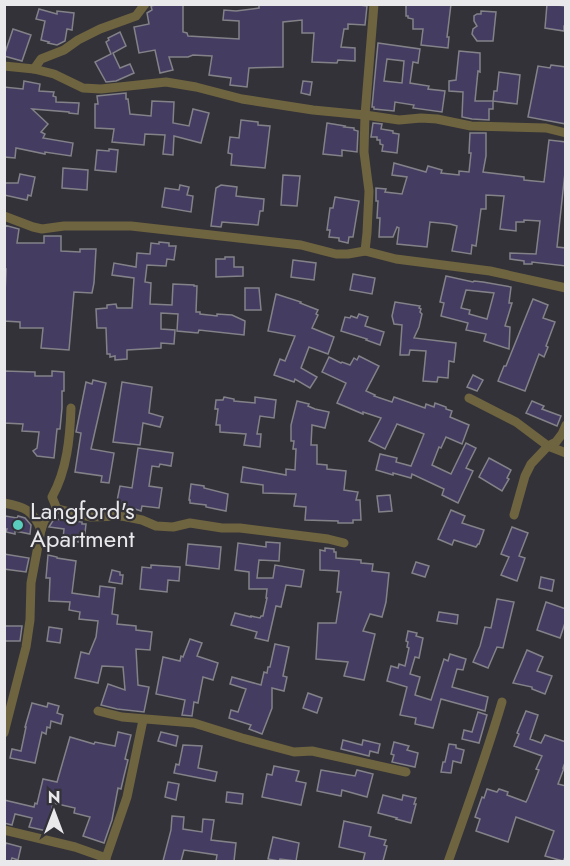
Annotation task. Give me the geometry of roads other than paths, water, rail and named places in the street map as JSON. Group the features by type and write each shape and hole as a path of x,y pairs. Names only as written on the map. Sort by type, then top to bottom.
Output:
{"street":[{"path":"34,69 41,59 64,50 78,40 100,30 136,16 145,4"},
{"path":"365,251 369,191 364,152 365,115 374,4"},
{"path":"4,66 54,74 82,88 101,89 166,82 242,99 313,110 399,120 437,119 471,126 546,128 566,133"},
{"path":"4,216 42,230 64,226 131,226 301,245 336,254 365,251 396,259 490,271 566,288"},
{"path":"469,399 516,422 548,446 566,453"},
{"path":"57,509 52,497 60,483 70,437 71,408"},
{"path":"514,514 525,476 531,464 548,446 556,442 566,424"},
{"path":"4,503 29,511 41,530"},
{"path":"4,733 26,647 30,620 31,583 41,530 50,513 57,509 91,517 122,516 142,520 156,526 173,527 190,523 328,539 344,543"},
{"path":"448,861 486,758 502,702"},
{"path":"98,711 143,720 194,723 294,752 312,751 406,772"},
{"path":"4,830 75,847 106,860 127,797 143,720"}],"place":[{"name":"Langford's Apartment","path":"18,525"}]}
